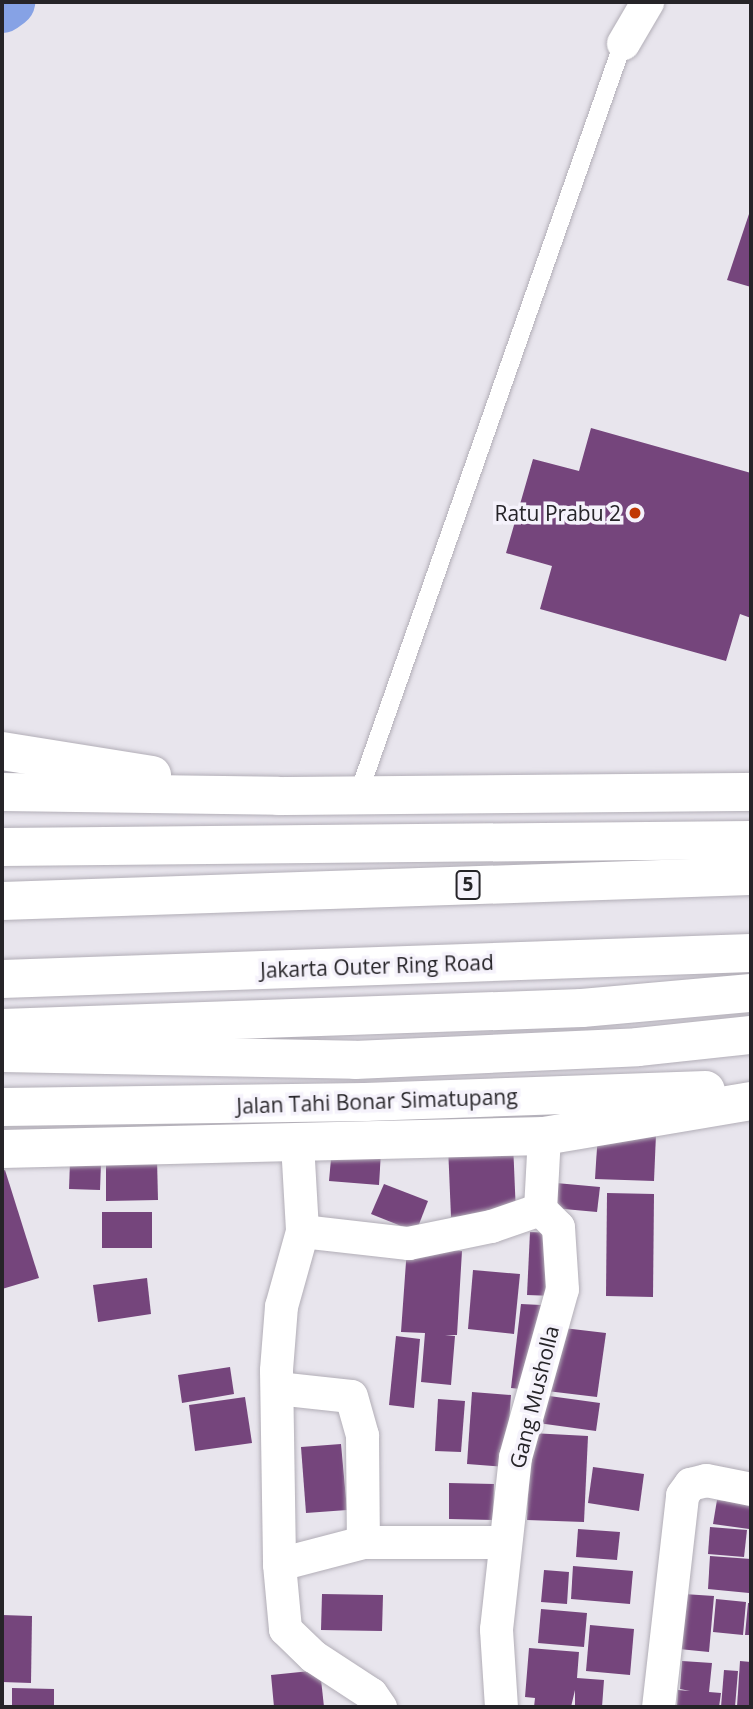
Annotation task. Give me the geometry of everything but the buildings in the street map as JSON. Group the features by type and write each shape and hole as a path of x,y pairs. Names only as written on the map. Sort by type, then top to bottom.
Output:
{"highway":[{"path":"2,751 278,796"},
{"path":"2,792 278,796 751,792"},
{"path":"2,847 751,840"},
{"name":"5","path":"2,901 751,876"},
{"name":"Jakarta Outer Ring Road","path":"2,979 751,953"},
{"path":"9,1045 569,1009 751,993"},
{"path":"9,1045 355,1060 638,1047 751,1035"},
{"name":"Jalan Tahi Bonar Simatupang","path":"2,1107 751,1088"},
{"path":"2,1149 544,1136 751,1101"}],"street":[{"path":"623,43 648,2"},
{"path":"302,1231 408,1243 491,1226 540,1209 544,1136"},
{"path":"297,1143 302,1231 281,1307 277,1388 279,1563 285,1629 313,1656 372,1694 380,1707"},
{"name":"Gang Musholla","path":"501,1707 496,1629 515,1457 562,1289 558,1227 540,1209"},
{"path":"277,1388 351,1396 362,1434 363,1542"},
{"path":"658,1707 682,1495 690,1484 706,1480 751,1489"},
{"path":"279,1563 363,1542 505,1542"}],"lane":[{"path":"358,795 623,43"}],"waterway":[{"path":"2,7 9,2"}],"place":[{"name":"Ratu Prabu 2","path":"635,513"}]}
